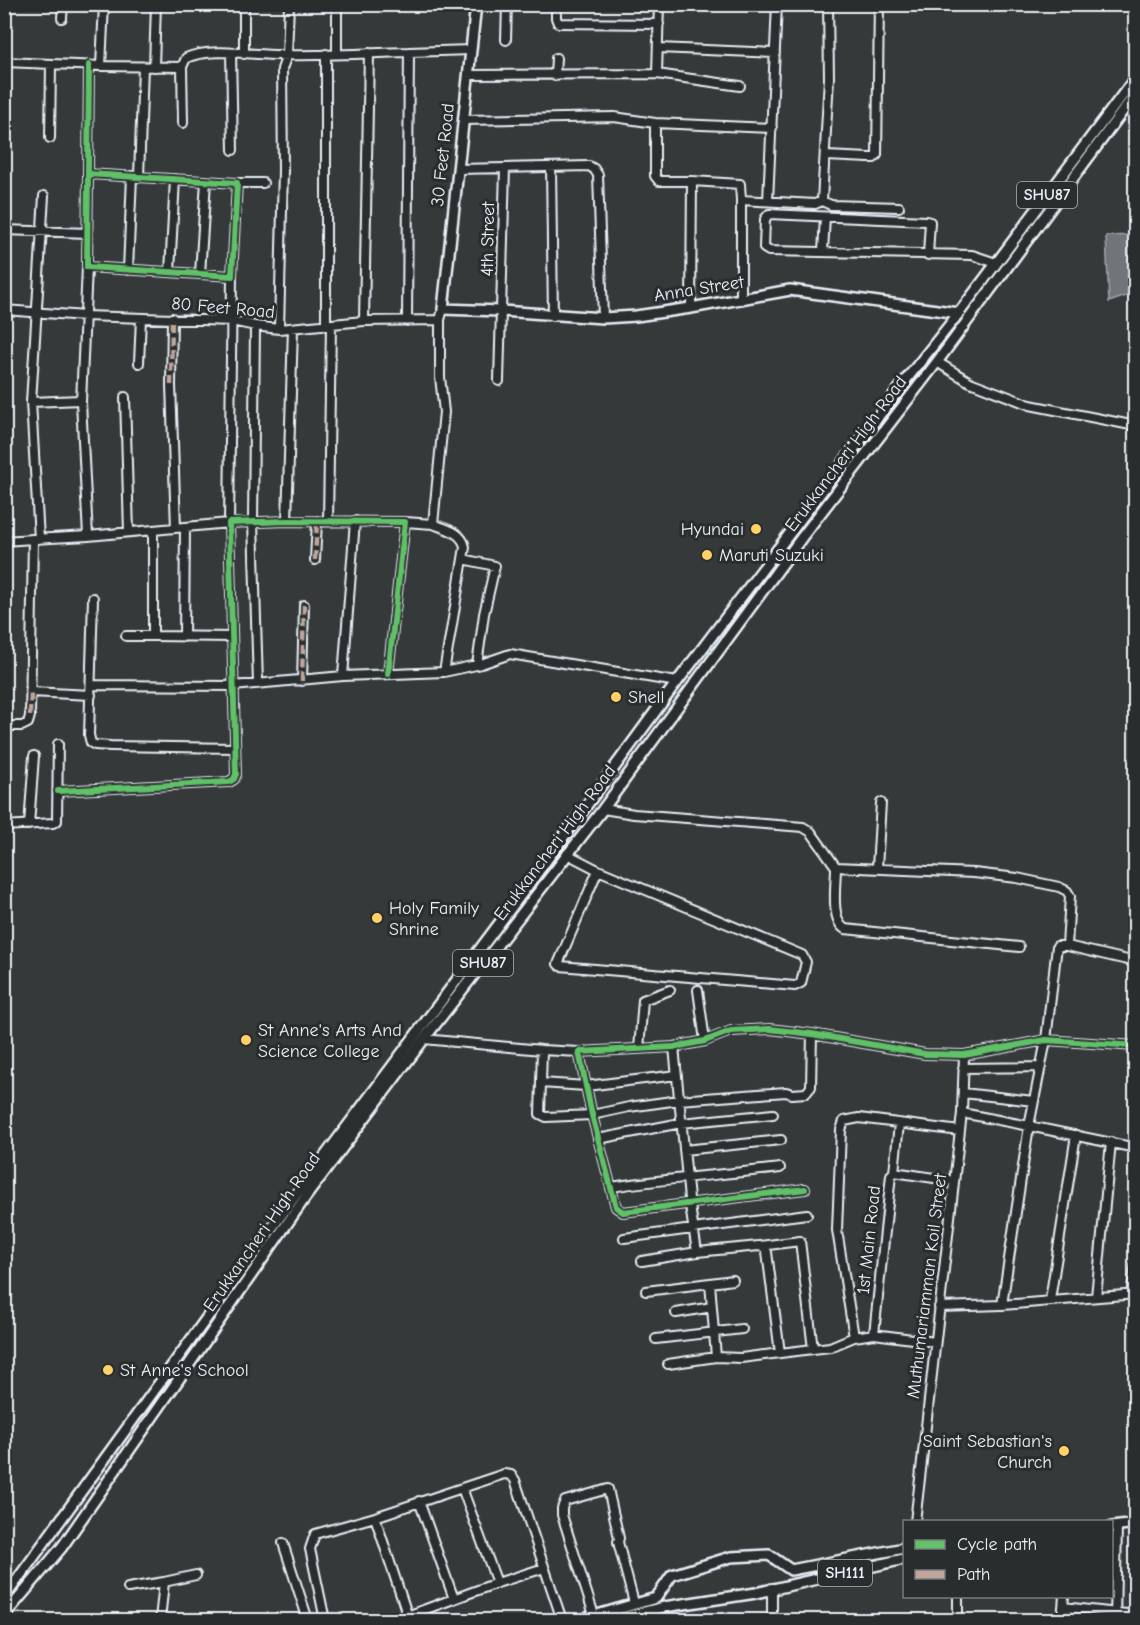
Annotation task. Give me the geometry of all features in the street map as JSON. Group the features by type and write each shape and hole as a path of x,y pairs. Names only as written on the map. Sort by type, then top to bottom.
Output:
{"main road":[{"name":"30 Feet Road","path":"443,309 476,4"},
{"name":"SHU87","path":"4,1598 281,1215 363,1112 677,682 1136,77"},
{"name":"Erukkancheri High Road","path":"5,1615 62,1547 363,1112 424,1038 603,808 802,537 937,362 1136,93"},
{"name":"Anna Street","path":"443,309 603,318 691,308 790,290 959,313"},
{"path":"534,877 543,885"},
{"path":"1114,1526 1136,1524"},
{"name":"SH111","path":"634,1603 656,1598 672,1575 731,1557 770,1556 791,1570 903,1548"},
{"name":"SH111","path":"772,1588 903,1559"},
{"path":"612,1620 651,1616 664,1607 756,1593 772,1588"},
{"path":"580,1620 634,1603"}],"street":[{"path":"62,18 63,4"},
{"path":"101,66 104,4"},
{"path":"154,67 156,4"},
{"path":"244,4 244,54"},
{"path":"279,329 283,170 282,69 287,55 289,4"},
{"path":"337,54 338,4"},
{"path":"506,40 507,4"},
{"path":"556,4 558,23 659,24"},
{"path":"657,75 659,4"},
{"path":"768,201 777,4"},
{"path":"822,201 829,78 828,4"},
{"path":"826,156 874,158 877,155 879,4"},
{"path":"658,48 775,53"},
{"path":"183,123 182,67 186,58 192,55 471,50"},
{"path":"407,321 410,52"},
{"path":"231,53 233,150"},
{"path":"364,321 369,53"},
{"path":"326,54 329,325 328,521"},
{"path":"555,76 556,58"},
{"path":"4,62 182,67"},
{"path":"50,138 51,65"},
{"path":"88,536 81,399 88,233 89,65"},
{"path":"128,270 143,67"},
{"path":"468,75 657,75 740,86"},
{"path":"464,120 614,117 655,123 772,128"},
{"path":"655,123 655,176 660,181 740,183 741,300"},
{"path":"458,169 589,166 594,169 598,175 603,318"},
{"path":"551,167 553,316"},
{"name":"4th Street","path":"499,381 505,168"},
{"path":"88,174 263,183"},
{"path":"170,272 175,179"},
{"path":"200,274 206,181"},
{"path":"691,308 692,181"},
{"path":"58,790 228,782 234,779 236,774 229,523 232,276 237,183"},
{"path":"4,726 22,726 28,723 31,692 36,539 31,402 44,196"},
{"path":"741,200 815,204 822,201 831,205 900,207"},
{"path":"928,255 930,222 769,214 765,219 764,248 769,251 928,255 972,255 996,263"},
{"path":"823,252 825,217"},
{"path":"4,230 88,233"},
{"path":"87,267 232,276"},
{"path":"433,524 444,412 440,377 440,320 443,309"},
{"name":"80 Feet Road","path":"4,310 85,316 232,321 279,329 364,321 440,320"},
{"path":"139,363 141,318"},
{"path":"172,318 171,385 181,528 184,637"},
{"path":"255,326 253,522 258,684"},
{"path":"287,521 293,328"},
{"path":"937,362 970,382 1030,405 1136,426"},
{"path":"124,397 129,532"},
{"path":"31,402 81,399"},
{"path":"315,560 317,521"},
{"path":"343,676 355,521"},
{"path":"4,541 253,522 355,521 433,524 461,537 465,544 444,672"},
{"path":"388,674 405,522"},
{"path":"153,530 153,636"},
{"path":"463,559 495,566 484,614 477,665"},
{"path":"93,598 90,738 94,745 234,748"},
{"path":"302,681 304,605"},
{"path":"126,636 232,637"},
{"path":"91,685 233,686 343,676 444,672 477,665 510,654 677,682"},
{"path":"31,692 91,695"},
{"path":"4,826 57,821 58,744"},
{"path":"29,825 34,756"},
{"path":"877,868 881,803"},
{"path":"603,808 634,814 803,827 811,832 836,867 835,917 840,926 845,929 1019,947"},
{"path":"567,854 598,870 802,955 806,962 801,983 795,986 560,966 558,964 598,870"},
{"path":"836,867 974,873 1059,886 1070,896 1067,946"},
{"path":"1002,1305 1029,1126 1046,1040 1057,946 1067,946 1136,962"},
{"path":"639,1049 643,1000 670,990"},
{"path":"698,990 705,1041"},
{"path":"424,1038 579,1052 674,1047 705,1041 731,1031 770,1029 925,1054 964,1055 1046,1040 1136,1046"},
{"path":"542,1050 540,1112 542,1117 592,1115 679,1100 786,1092 806,1093 811,1087 812,1034"},
{"path":"674,1047 689,1203 697,1252"},
{"path":"579,1052 592,1115 616,1207 623,1212 805,1189"},
{"name":"Muthumariamman Koil Street","path":"915,1520 962,1113 964,1055"},
{"path":"963,1068 1041,1067"},
{"path":"541,1083 586,1086 677,1075"},
{"path":"963,1093 1034,1101"},
{"path":"962,1113 1136,1148"},
{"path":"598,1139 681,1124 773,1114"},
{"path":"854,1336 837,1230 841,1130 844,1120 960,1131"},
{"path":"894,1172 900,1124"},
{"path":"1050,1300 1076,1135"},
{"path":"684,1150 781,1140"},
{"path":"1096,1297 1111,1142"},
{"path":"611,1187 780,1168"},
{"name":"1st Main Road","path":"874,1334 891,1175 894,1172 915,1174 954,1181"},
{"path":"624,1238 807,1214"},
{"path":"642,1261 697,1252 800,1241 813,1349"},
{"path":"759,1246 765,1248 767,1252 780,1353"},
{"path":"939,1307 1002,1305 1133,1294 1136,1263"},
{"path":"646,1291 733,1280"},
{"path":"710,1283 716,1358"},
{"path":"676,1313 712,1307"},
{"path":"656,1339 742,1329"},
{"path":"668,1364 830,1347 854,1336 874,1334 935,1342"},
{"path":"325,1620 310,1549 315,1534 375,1517 504,1474 511,1474 562,1620"},
{"path":"462,1488 497,1583"},
{"path":"594,1615 562,1515 565,1501 608,1489 618,1542 634,1603"},
{"path":"419,1501 454,1599"},
{"path":"375,1517 408,1617"},
{"path":"1114,1526 1115,1617"},
{"path":"283,1543 308,1620"},
{"path":"396,1620 544,1568"},
{"path":"128,1588 196,1575"},
{"path":"160,1620 164,1582"},
{"path":"772,1588 772,1620"},
{"path":"958,1598 958,1620"},
{"path":"1062,1620 1064,1598"},
{"path":"1063,1607 1115,1617 1136,1615"}],"shaded area":[{"path":"1135,235 1135,293 1109,302 1106,236"}],"marked path":[{"path":"171,385 172,318"},
{"path":"315,560 317,521"},
{"path":"302,681 304,605"},
{"path":"30,716 31,692"}],"cycle path":[{"path":"88,174 87,267 232,276 237,183 88,174 89,65"},
{"path":"58,791 229,782 234,779 236,774 229,523 405,522 388,674"},
{"path":"805,1189 623,1212 616,1207 592,1115 579,1052 674,1047 705,1041 731,1031 770,1029 925,1054 964,1055 1046,1040 1136,1046"}],"place":[{"name":"Hyundai","path":"756,529"},
{"name":"Maruti Suzuki","path":"707,555"},
{"name":"Shell","path":"616,697"},
{"name":"Holy Family Shrine","path":"377,918"},
{"name":"St Anne's Arts And Science College","path":"246,1040"},
{"name":"St Anne's School","path":"108,1370"},
{"name":"Saint Sebastian's Church","path":"1064,1451"}]}
